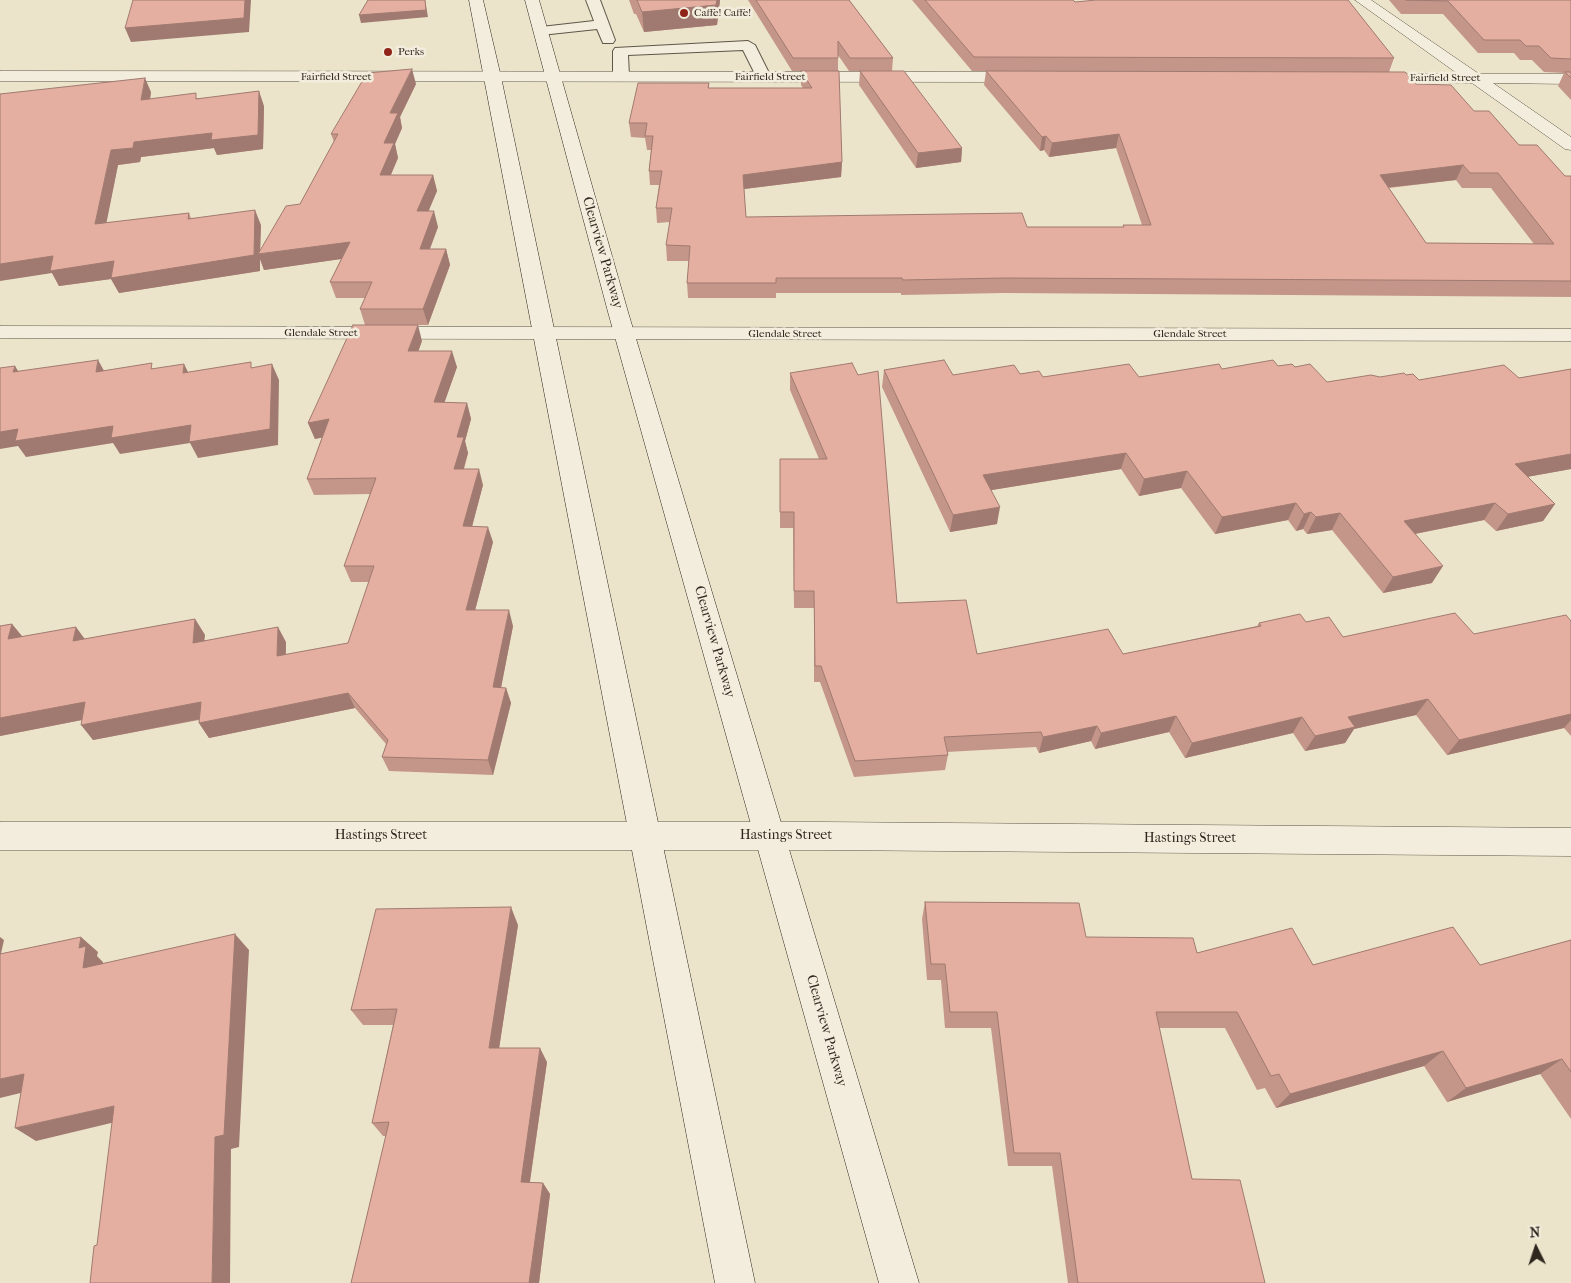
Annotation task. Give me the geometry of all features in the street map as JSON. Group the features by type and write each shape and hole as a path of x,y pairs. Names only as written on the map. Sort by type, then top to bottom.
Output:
{"street":[{"path":"476,0 735,1283"},
{"name":"Clearview Parkway","path":"532,0 625,334 899,1283"},
{"path":"1362,0 1571,145"},
{"name":"Fairfield Street","path":"0,76 1040,77"},
{"name":"Fairfield Street","path":"1356,78 1571,79"},
{"name":"Glendale Street","path":"0,332 1571,335"},
{"name":"Hastings Street","path":"0,836 770,836 1571,842"}],"lane":[{"path":"593,0 607,38 620,51 621,76"},
{"path":"540,31 602,24"},
{"path":"620,51 748,45 763,77"}],"building":[{"path":"133,0 245,0 244,18 125,28"},
{"path":"368,0 425,0 426,10 359,15"},
{"path":"637,0 717,0 716,5 642,12"},
{"path":"756,0 849,0 893,58 850,58 838,41 838,58 793,58"},
{"path":"925,0 1073,0 1075,2 1096,0 1348,0 1394,58 974,57"},
{"path":"1406,0 1571,0 1571,59 1551,58 1539,46 1526,46 1520,40 1484,40 1448,1"},
{"path":"412,69 390,113 398,113 384,143 394,143 380,175 433,175 417,211 434,211 420,249 446,249 423,309 360,309 372,282 330,282 350,242 258,254 286,206 300,204 338,134 331,134 367,73"},
{"path":"801,71 839,71 842,162 743,175 746,217 1022,213 1027,227 1124,227 1123,225 1151,225 1119,134 1052,143 1046,136 1042,137 986,71 1405,72 1416,84 1451,85 1474,111 1489,111 1519,145 1537,145 1565,176 1571,176 1571,281 1006,278 903,280 902,278 776,278 776,283 687,283 690,246 666,245 672,208 656,208 662,171 649,171 653,136 645,136 647,123 629,123 638,83 709,83 708,88 812,88","holes":["1463,165 1470,173 1498,173 1554,244 1426,243 1380,175"]},
{"path":"860,71 904,71 962,148 918,153"},
{"path":"1565,72 1571,72 1571,78"},
{"path":"145,78 141,100 196,93 196,99 259,91 258,135 211,140 212,133 134,142 133,148 111,150 95,224 189,213 188,219 255,210 254,255 111,278 114,261 50,271 53,256 0,264 0,94"},
{"path":"353,325 418,325 408,351 452,351 434,402 467,403 457,437 464,437 454,469 479,469 463,526 488,527 466,610 509,610 493,687 506,688 488,760 382,757 388,740 348,693 199,723 201,702 81,725 85,702 0,718 0,626 12,624 8,639 76,627 73,641 195,619 193,643 278,627 277,656 348,643 374,566 344,566 376,478 307,479 329,419 308,423"},
{"path":"98,360 96,372 152,363 151,369 184,364 183,373 251,362 251,368 272,364 270,429 189,442 191,425 111,438 113,426 15,441 18,429 0,432 0,368 15,366 13,372"},
{"path":"944,360 953,375 1014,365 1020,374 1039,371 1043,377 1129,364 1139,377 1219,364 1222,369 1273,360 1278,366 1292,364 1295,367 1310,364 1327,382 1371,375 1380,377 1404,373 1406,375 1413,374 1419,380 1504,365 1519,378 1571,369 1571,454 1515,464 1555,504 1508,514 1495,503 1404,521 1443,566 1393,577 1340,513 1316,517 1311,512 1304,514 1296,503 1222,517 1187,471 1144,479 1126,453 983,475 1000,507 953,515 884,370"},
{"path":"852,363 858,375 878,371 897,603 966,600 977,654 1108,629 1123,654 1261,626 1259,623 1300,614 1306,622 1329,617 1343,637 1455,613 1474,634 1566,615 1571,621 1571,714 1459,740 1428,699 1348,717 1355,727 1315,736 1302,717 1192,743 1176,716 1101,733 1097,726 1043,737 1041,732 944,737 948,755 855,761 821,666 815,666 814,591 794,591 794,512 780,512 780,459 827,459 790,373"},
{"path":"925,902 1079,903 1086,937 1193,938 1197,953 1292,928 1313,965 1453,927 1480,965 1571,940 1571,1072 1562,1059 1466,1088 1443,1051 1290,1094 1279,1074 1271,1076 1237,1012 1156,1012 1192,1179 1240,1180 1265,1283 1078,1283 1060,1153 1014,1153 997,1012 950,1012 945,964 931,964"},
{"path":"511,907 489,1048 540,1048 521,1182 543,1183 529,1283 351,1283 389,1122 372,1123 397,1009 351,1010 376,909"},
{"path":"235,934 224,1135 215,1137 212,1283 90,1283 94,1246 97,1245 114,1106 15,1128 24,1074 0,1079 0,954 81,937 79,948 86,946 83,968"}],"place":[{"name":"Caffe! Caffe!","path":"684,13"},
{"name":"Perks","path":"388,52"}]}
